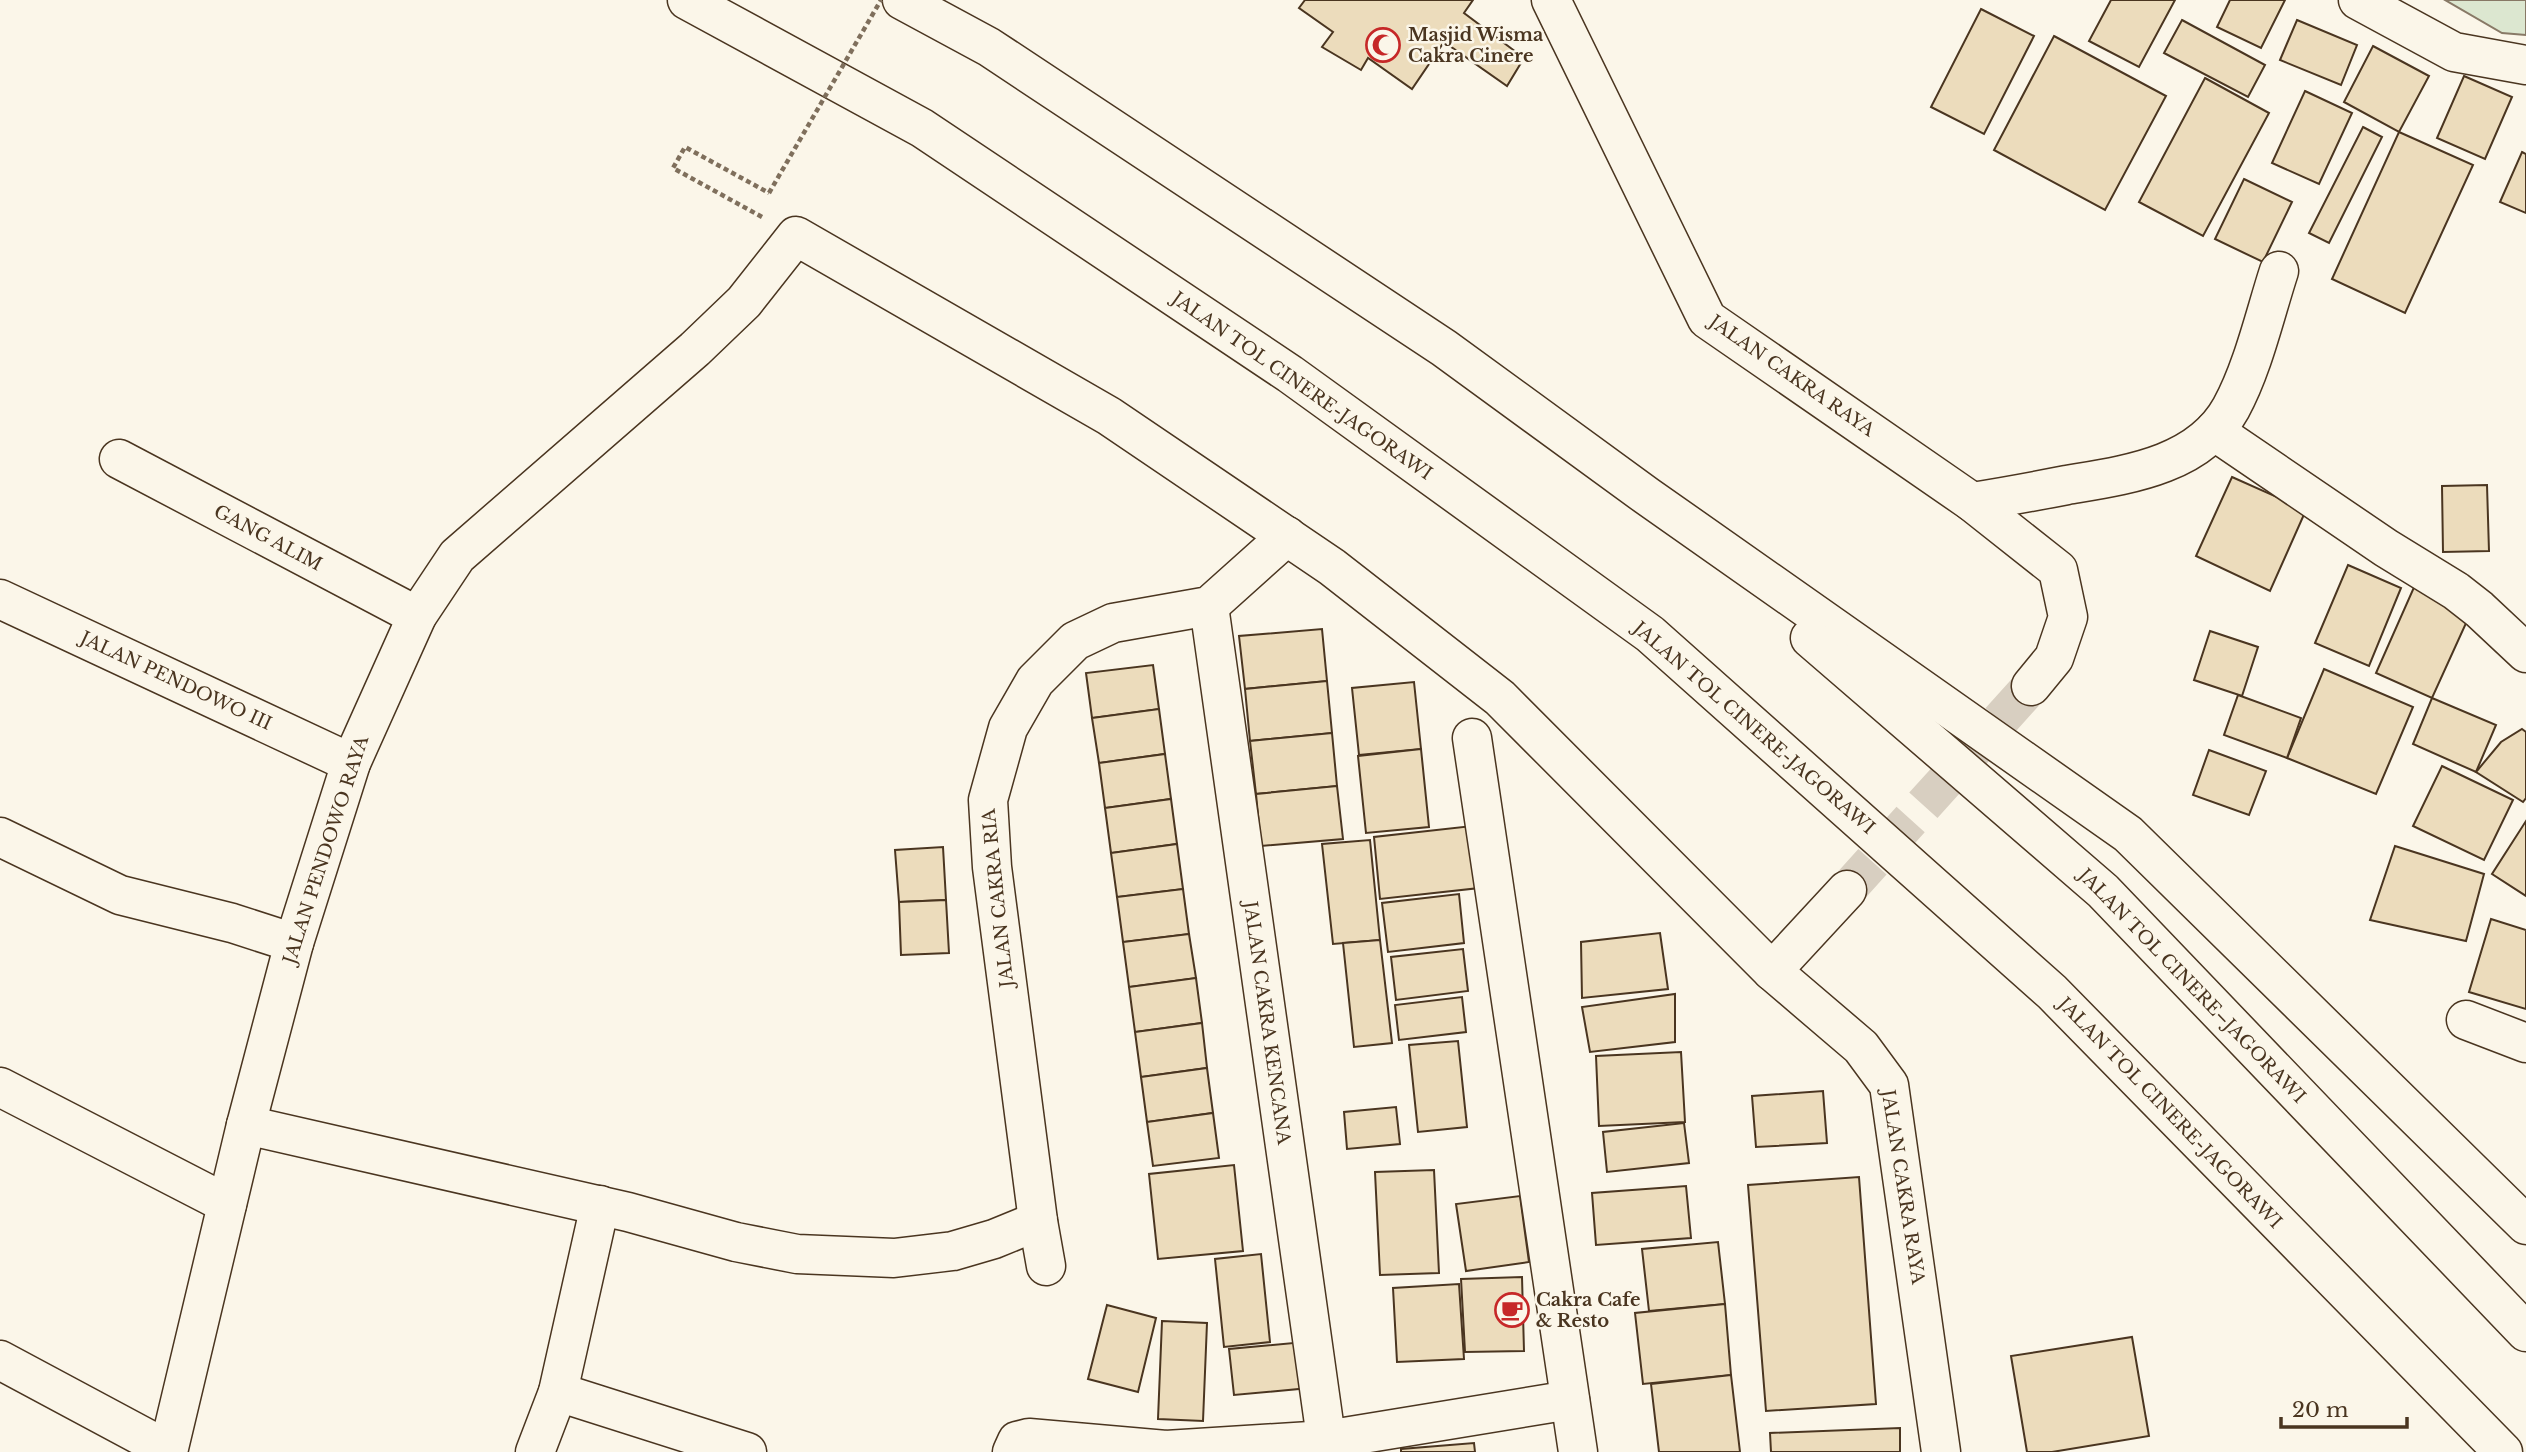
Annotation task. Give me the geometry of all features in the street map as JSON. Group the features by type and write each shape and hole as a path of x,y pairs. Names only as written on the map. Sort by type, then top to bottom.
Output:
{"main road":[{"name":"JALAN TOL CINERE-JAGORAWI","path":"687,0 922,128 1290,374 1650,634 2052,992 2503,1452"},
{"path":"902,0 989,47 1444,348 1647,496 2127,834 2526,1225"},
{"name":"JALAN CAKRA RAYA","path":"1551,0 1707,319 1972,502 2058,570 2068,617 2054,658 2031,686"},
{"path":"2358,0 2454,52 2526,65"},
{"name":"JALAN CAKRA RAYA","path":"796,236 1110,415 1332,567 1500,698 1772,971 1861,1047 1889,1085 1941,1452"},
{"name":"JALAN PENDOWO RAYA","path":"168,1451 246,1125 294,943 351,763 417,616 457,556 695,349 744,302 796,236"},
{"path":"1972,502 2138,472 2184,454 2223,419 2247,370 2278,271"},
{"path":"2223,419 2386,548 2480,608 2526,653"},
{"name":"GANG ALIM","path":"119,459 417,616"},
{"name":"JALAN TOL CINERE–JAGORAWI","path":"1647,496 2103,891 2526,1332"},
{"path":"1209,606 1287,536"},
{"name":"JALAN PENDOWO III","path":"0,598 351,763"},
{"name":"JALAN CAKRA RIA","path":"1046,1266 992,867 988,800 1008,728 1035,681 1075,641 1113,623 1209,606"},
{"name":"JALAN CAKRA KENCANA","path":"1209,606 1327,1446"},
{"path":"1472,738 1578,1452"},
{"path":"0,837 120,895 232,923 294,943"},
{"path":"1772,971 1847,890"},
{"path":"2466,1020 2526,1043"},
{"path":"0,1087 228,1204"},
{"path":"246,1125 600,1205 736,1242 797,1254 894,1258 953,1251 994,1239 1038,1221"},
{"path":"535,1452 558,1392 600,1205"},
{"path":"0,1360 168,1451"},
{"path":"558,1392 747,1452"},
{"path":"1012,1452 1017,1441 1029,1438 1166,1450 1327,1446 1570,1400"}],"path":[{"path":"796,236 673,168 685,146 769,193 881,0"}],"green space":[{"path":"2445,0 2526,0 2526,35 2502,33"}],"building":[{"name":"Masjid Wisma Cakra Cinere","path":"1305,0 1473,0 1464,13 1524,58 1507,86 1444,42 1412,89 1368,58 1361,70 1322,47 1333,32 1299,8"},
{"path":"2111,0 2175,0 2139,67 2089,41"},
{"path":"2230,0 2285,0 2261,48 2217,27"},
{"path":"1981,9 2034,36 1984,134 1931,107"},
{"path":"2182,20 2265,65 2248,97 2164,53"},
{"path":"2297,20 2357,45 2341,85 2280,60"},
{"path":"2054,36 2166,96 2105,210 1994,150"},
{"path":"2373,46 2429,76 2399,132 2344,102"},
{"path":"2464,76 2512,97 2485,159 2437,138"},
{"path":"2205,78 2269,113 2203,236 2139,202"},
{"path":"2305,91 2352,113 2319,184 2272,163"},
{"path":"2363,127 2382,137 2329,243 2309,233"},
{"path":"2399,132 2473,165 2405,313 2332,279"},
{"path":"2522,152 2526,154 2526,213 2500,202"},
{"path":"2244,179 2292,202 2263,262 2215,239"},
{"path":"2232,477 2306,510 2270,591 2196,556"},
{"path":"2487,485 2489,551 2443,552 2442,486"},
{"path":"2348,565 2401,588 2369,666 2315,643"},
{"path":"2415,585 2472,610 2432,698 2376,673"},
{"path":"1322,629 1327,681 1245,689 1239,636"},
{"path":"2210,631 2258,647 2242,696 2194,680"},
{"path":"1153,665 1159,709 1092,718 1086,673"},
{"path":"2324,669 2413,707 2376,794 2287,758"},
{"path":"1327,681 1332,733 1250,741 1245,689"},
{"path":"1414,682 1421,749 1359,755 1352,688"},
{"path":"2238,695 2301,718 2287,758 2224,735"},
{"path":"2432,698 2496,725 2476,772 2413,744"},
{"path":"1159,709 1165,754 1099,763 1092,718"},
{"path":"2522,729 2526,732 2526,798 2523,802 2476,772 2501,742"},
{"path":"1332,733 1337,786 1256,794 1250,741"},
{"path":"1421,749 1429,827 1366,833 1358,756"},
{"path":"2209,750 2266,771 2249,815 2193,795"},
{"path":"1165,754 1171,799 1105,808 1099,763"},
{"path":"2442,766 2513,800 2484,860 2413,826"},
{"path":"1337,786 1343,839 1261,846 1256,794"},
{"path":"1171,799 1177,844 1111,853 1105,808"},
{"path":"2526,821 2526,896 2492,874"},
{"path":"1472,826 1479,888 1380,899 1374,837"},
{"path":"1370,840 1380,940 1333,944 1322,844"},
{"path":"1177,844 1183,889 1117,897 1111,853"},
{"path":"2395,846 2484,874 2466,941 2370,920"},
{"path":"943,847 946,900 899,902 895,850"},
{"path":"1183,889 1189,934 1123,942 1117,897"},
{"path":"1459,894 1464,943 1388,952 1382,903"},
{"path":"946,900 949,953 901,955 899,902"},
{"path":"2491,919 2526,930 2526,1009 2469,992"},
{"path":"1660,933 1668,989 1582,998 1581,942"},
{"path":"1189,934 1196,978 1129,987 1123,942"},
{"path":"1380,940 1392,1043 1354,1047 1343,943"},
{"path":"1463,949 1468,991 1396,1000 1391,957"},
{"path":"1196,978 1202,1023 1135,1032 1129,987"},
{"path":"1675,994 1675,1042 1590,1052 1582,1007"},
{"path":"1462,997 1466,1032 1399,1040 1395,1005"},
{"path":"1202,1023 1207,1068 1141,1077 1135,1032"},
{"path":"1458,1041 1467,1127 1418,1132 1409,1045"},
{"path":"1681,1052 1685,1122 1599,1126 1596,1056"},
{"path":"1207,1068 1213,1113 1147,1122 1141,1077"},
{"path":"1823,1091 1827,1143 1756,1147 1752,1096"},
{"path":"1396,1107 1400,1144 1347,1149 1344,1112"},
{"path":"1213,1113 1219,1158 1153,1166 1147,1122"},
{"path":"1684,1123 1689,1163 1607,1172 1603,1132"},
{"path":"1234,1165 1243,1251 1158,1259 1149,1174"},
{"path":"1434,1170 1439,1273 1380,1275 1375,1172"},
{"path":"1859,1177 1876,1404 1766,1411 1748,1185"},
{"path":"1686,1186 1691,1238 1596,1245 1592,1193"},
{"path":"1520,1196 1529,1262 1466,1271 1456,1204"},
{"path":"1718,1242 1725,1304 1649,1311 1642,1249"},
{"path":"1261,1254 1270,1342 1224,1347 1215,1259"},
{"path":"1522,1277 1524,1351 1465,1352 1461,1279"},
{"path":"1459,1284 1464,1359 1397,1362 1393,1288"},
{"path":"1725,1304 1731,1375 1643,1384 1635,1313"},
{"path":"1107,1305 1156,1318 1138,1392 1088,1379"},
{"path":"1162,1321 1207,1323 1203,1421 1158,1419"},
{"path":"2132,1337 2149,1436 2052,1452 2027,1452 2011,1356"},
{"path":"1304,1342 1309,1388 1234,1395 1229,1349"},
{"path":"1731,1375 1740,1452 1659,1452 1651,1384"},
{"path":"1900,1428 1900,1452 1771,1452 1770,1433"},
{"path":"1474,1443 1475,1452 1401,1452 1401,1449"}],"tunnel":[{"path":"1847,890 2031,686"}],"place":[{"name":"Masjid Wisma Cakra Cinere","path":"1383,45"},
{"name":"Cakra Cafe & Resto","path":"1512,1310"}]}
